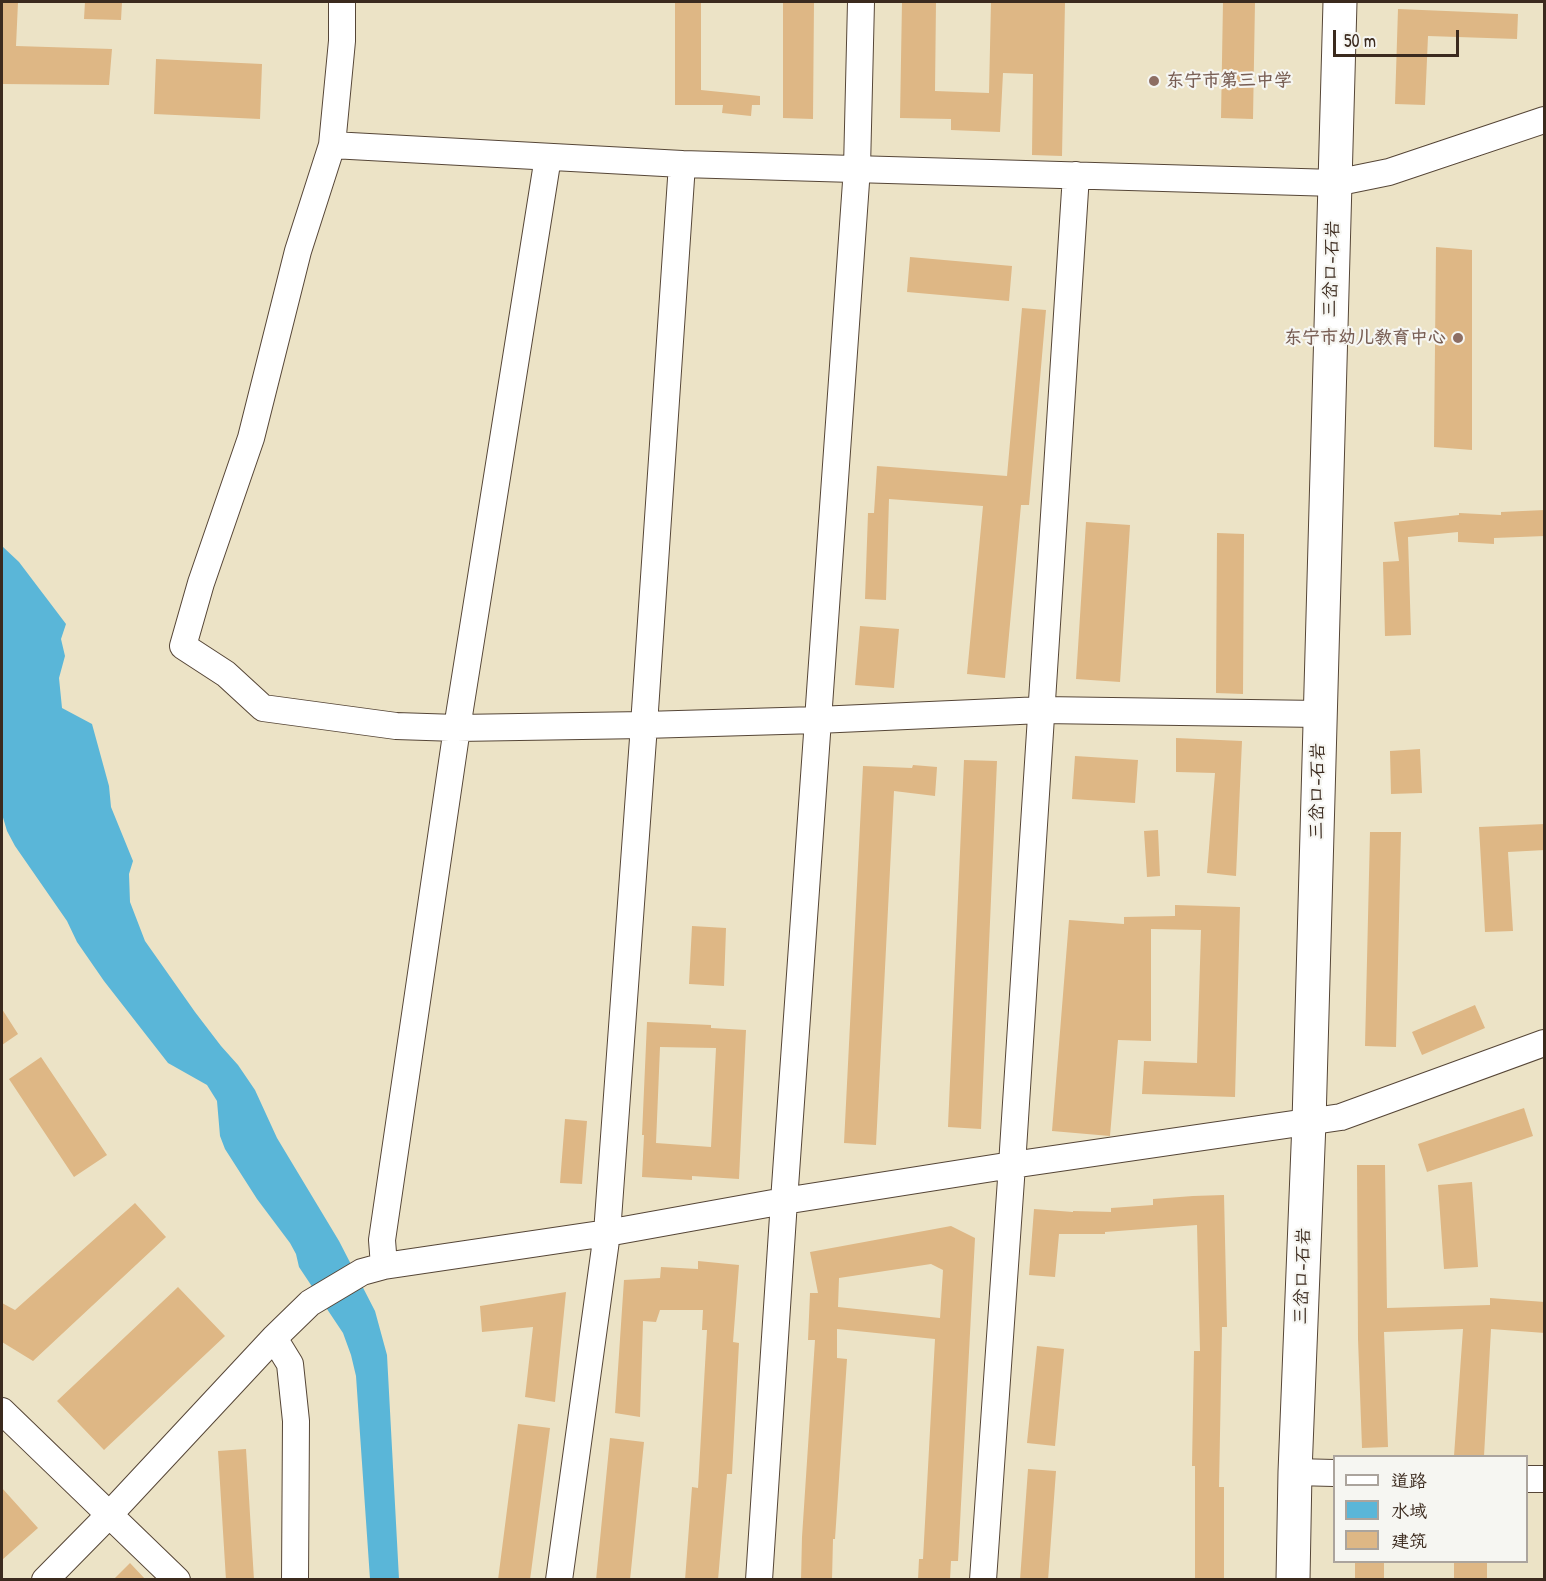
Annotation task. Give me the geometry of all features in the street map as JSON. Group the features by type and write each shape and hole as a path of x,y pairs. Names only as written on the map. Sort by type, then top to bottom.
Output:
{"highway":[{"name":"三岔口-石岩","path":"1318,2 1324,183"},
{"name":"三岔口-石岩","path":"1293,1580 1299,1124 1324,183 1340,2"},
{"name":"三岔口-石岩","path":"1276,1580 1299,1124"}],"street":[{"path":"342,2 342,41 332,145 298,251 251,438 201,583 183,646 226,674 262,708 396,726 457,728 817,720 1042,710 1309,714"},
{"path":"759,1580 857,168 861,2"},
{"path":"332,145 682,164 1324,183 1389,172 1545,120"},
{"path":"373,1269 382,1240 457,728 548,157"},
{"path":"559,1580 607,1233 682,164"},
{"path":"983,1580 1076,175"},
{"path":"45,1580 109,1515 274,1338 310,1303 373,1269 607,1233 784,1201 1012,1165 1341,1117 1545,1043"},
{"path":"274,1338 290,1364 296,1421 295,1580"},
{"path":"2,1411 177,1580"},
{"path":"1295,1472 1333,1473"},
{"path":"1528,1479 1545,1479"}],"water":[{"path":"2,546 19,562 66,624 61,639 65,656 59,678 62,708 92,724 109,786 111,807 133,861 129,874 130,902 145,941 195,1012 255,1090 277,1138 339,1241 375,1311 387,1355 399,1579 370,1579 356,1376 343,1333 299,1267 290,1243 257,1199 225,1149 220,1136 217,1101 207,1085 168,1063 104,981 7,831 2,814"}],"building":[{"path":"2,2 18,2 16,46 112,49 109,85 2,84"},
{"path":"85,2 122,2 121,20 84,19"},
{"path":"675,2 701,2 701,90 760,96 760,105 752,105 751,116 722,113 723,105 675,105"},
{"path":"783,2 814,2 813,119 783,118"},
{"path":"902,2 936,2 935,91 989,93 991,2 1065,2 1062,156 1032,155 1033,74 1003,73 1000,132 951,130 951,119 900,118"},
{"path":"1223,2 1255,2 1253,119 1221,118"},
{"path":"1398,9 1518,14 1517,39 1428,36 1425,105 1395,104"},
{"path":"156,59 262,64 260,119 154,114"},
{"path":"1436,247 1472,250 1472,450 1434,447"},
{"path":"910,257 1012,266 1009,301 907,292"},
{"path":"1022,308 1046,310 1029,505 1021,505 1005,678 967,674 983,506 889,499 886,600 865,599 868,513 874,513 877,466 1007,476"},
{"path":"1545,510 1545,536 1494,538 1494,544 1458,542 1458,532 1408,537 1411,635 1385,636 1383,562 1399,561 1394,522 1459,515 1459,513 1501,515 1501,512"},
{"path":"1086,522 1130,525 1120,682 1076,679"},
{"path":"1217,533 1244,534 1243,694 1216,693"},
{"path":"860,626 899,629 894,688 855,685"},
{"path":"1176,738 1242,741 1236,876 1207,873 1215,773 1176,772"},
{"path":"1420,749 1422,793 1391,794 1390,751"},
{"path":"1075,756 1138,760 1135,803 1072,799"},
{"path":"964,760 997,761 981,1129 948,1127"},
{"path":"913,765 937,767 935,796 894,791 876,1145 844,1143 863,766 912,768"},
{"path":"1545,824 1545,850 1508,852 1513,931 1485,932 1479,827"},
{"path":"1158,830 1160,876 1147,877 1144,831"},
{"path":"1370,832 1401,832 1396,1047 1365,1046"},
{"path":"1175,905 1240,907 1235,1097 1142,1094 1144,1061 1197,1063 1201,930 1151,929 1151,1041 1118,1040 1110,1136 1052,1131 1069,920 1124,924 1124,917 1175,916"},
{"path":"692,926 726,928 724,986 689,984"},
{"path":"1475,1005 1485,1028 1422,1055 1412,1032"},
{"path":"2,1009 18,1034 2,1045"},
{"path":"647,1022 711,1025 711,1028 746,1030 739,1179 692,1176 692,1180 642,1177 644,1135 642,1135","holes":["660,1047 716,1048 711,1147 656,1143"]},
{"path":"41,1057 107,1155 74,1177 9,1079"},
{"path":"1524,1108 1533,1136 1427,1172 1418,1144"},
{"path":"565,1119 587,1121 582,1184 560,1183"},
{"path":"1357,1165 1385,1165 1387,1308 1490,1305 1490,1298 1545,1302 1545,1333 1491,1329 1484,1455 1454,1455 1463,1329 1384,1332 1388,1447 1362,1448 1358,1339"},
{"path":"1472,1182 1478,1267 1444,1269 1438,1185"},
{"path":"1224,1195 1227,1327 1222,1327 1219,1487 1224,1487 1224,1580 1195,1580 1195,1466 1192,1466 1194,1351 1200,1351 1197,1225 1105,1232 1105,1234 1059,1234 1055,1277 1029,1275 1034,1209 1111,1212 1111,1208 1153,1205 1153,1199"},
{"path":"135,1203 166,1237 33,1361 2,1342 2,1303 15,1310"},
{"path":"951,1226 975,1238 958,1561 951,1561 950,1580 918,1580 919,1559 923,1559 935,1339 837,1329 837,1358 847,1359 832,1580 801,1580 815,1340 808,1340 810,1293 818,1293 810,1252","holes":["931,1264 943,1270 940,1318 838,1307 839,1278"]},
{"path":"698,1261 739,1265 733,1342 739,1343 732,1474 727,1474 718,1580 685,1580 692,1487 698,1488 707,1330 702,1330 703,1310 660,1310 656,1322 643,1321 640,1417 615,1413 624,1280 660,1278 661,1267 698,1269"},
{"path":"178,1287 225,1336 104,1450 57,1401"},
{"path":"566,1292 555,1402 525,1397 533,1327 482,1332 480,1306"},
{"path":"1037,1346 1064,1349 1055,1446 1027,1443"},
{"path":"518,1424 550,1428 530,1580 498,1580"},
{"path":"610,1438 644,1442 630,1580 596,1580"},
{"path":"246,1449 254,1580 226,1580 218,1451"},
{"path":"1028,1469 1056,1471 1048,1580 1020,1580"},
{"path":"2,1488 38,1528 2,1560"},
{"path":"130,1563 146,1580 113,1580"},
{"path":"1355,1563 1384,1563 1384,1580 1355,1580"},
{"path":"1454,1563 1487,1563 1487,1580 1454,1580"}],"place":[{"name":"东宁市第三中学","path":"1154,81"},
{"name":"东宁市幼儿教育中心","path":"1458,338"}]}
